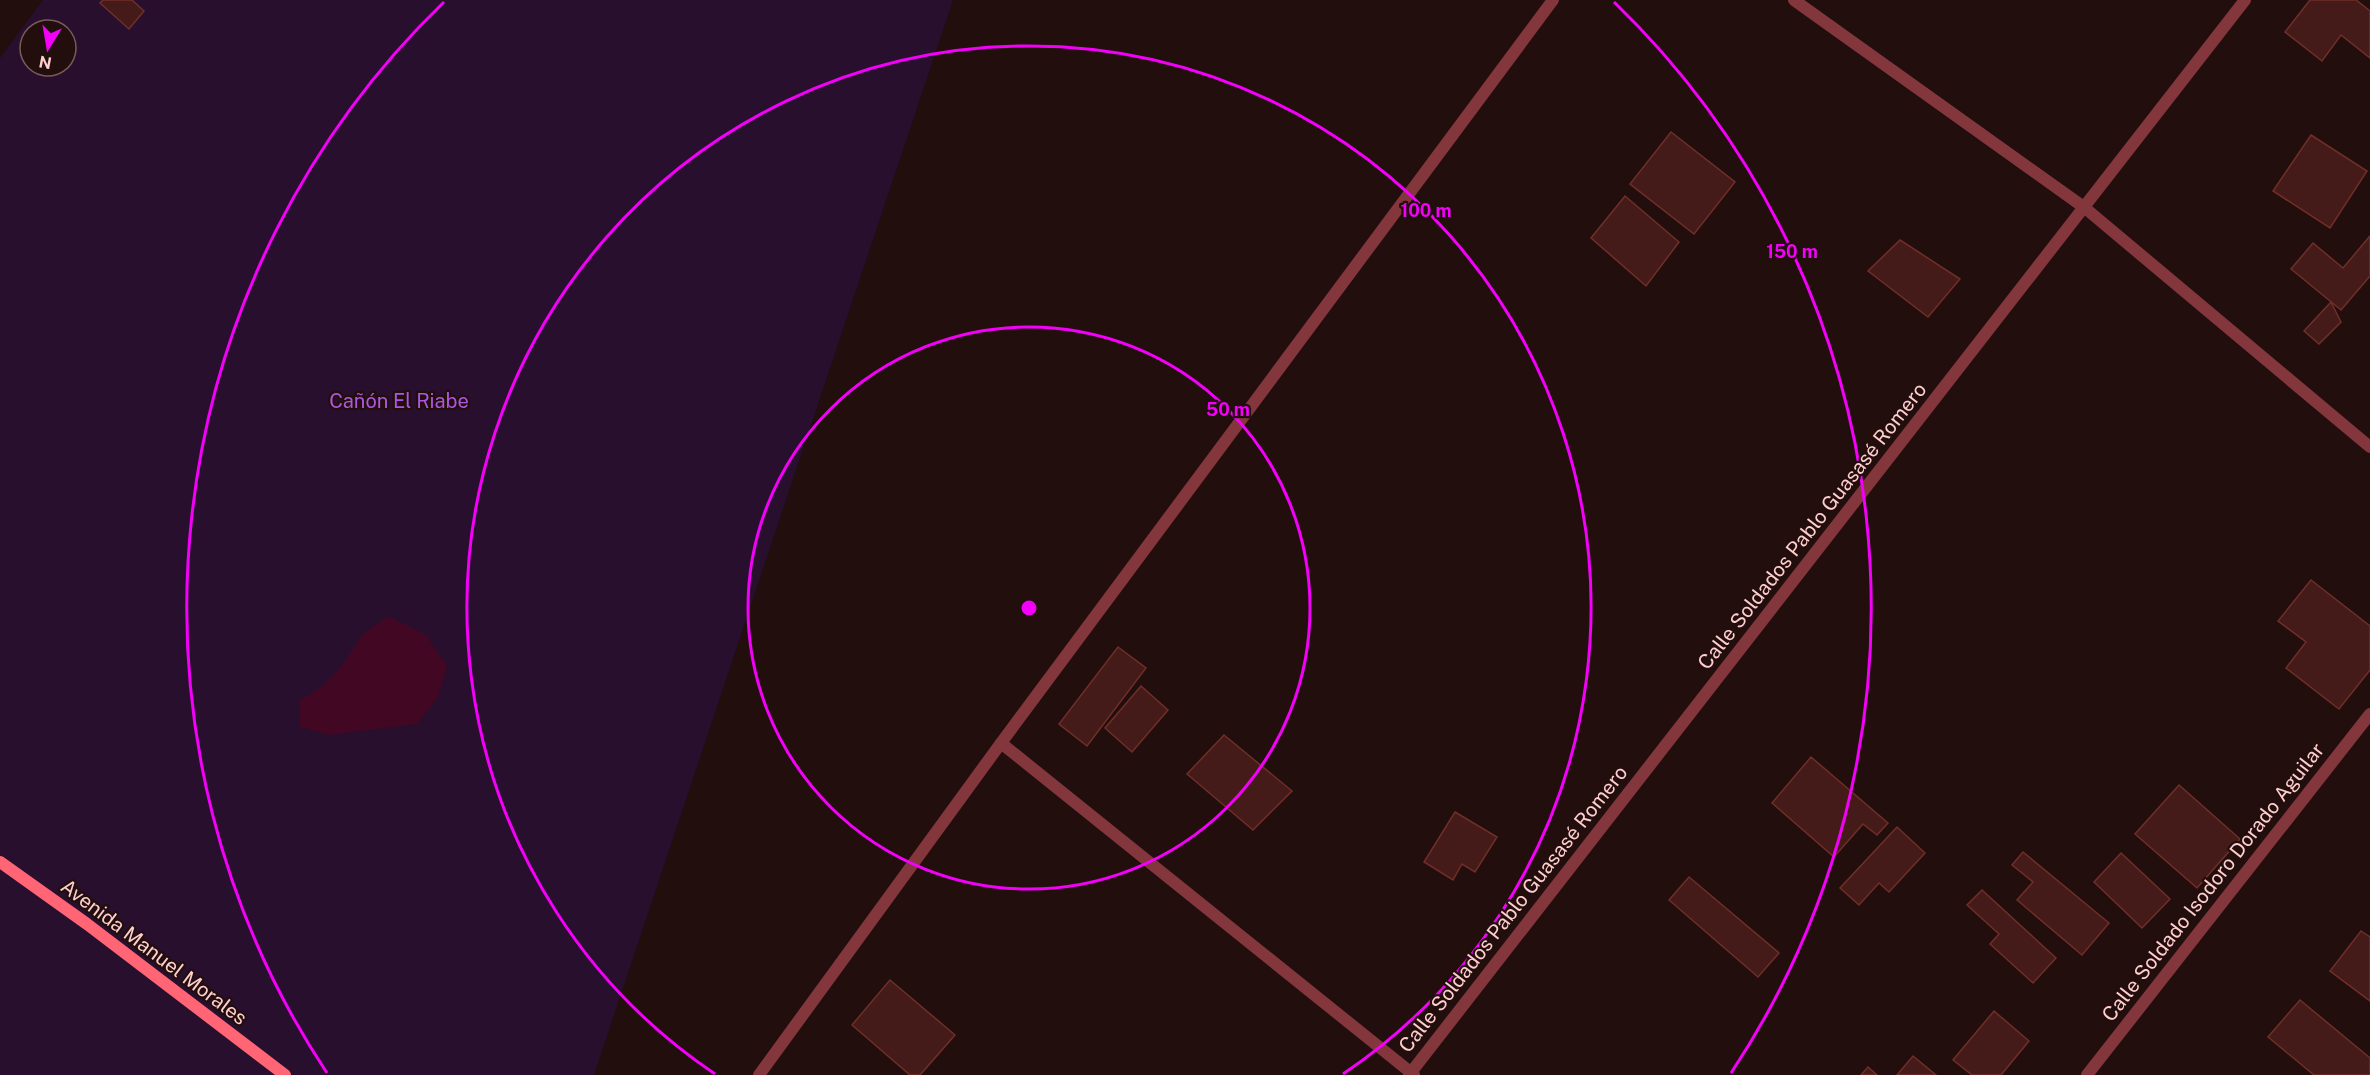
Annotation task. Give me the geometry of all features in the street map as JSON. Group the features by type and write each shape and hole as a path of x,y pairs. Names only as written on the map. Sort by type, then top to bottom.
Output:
{"street":[{"path":"759,1075 1001,743 1553,0"},
{"path":"1794,0 2085,208 2370,447"},
{"name":"Calle Soldados Pablo Guasasé Romero","path":"1411,1074 2245,0"},
{"name":"Calle Soldado Isodoro Dorado Aguilar","path":"2087,1075 2370,714"},
{"path":"1001,743 1411,1074"},
{"name":"Avenida Manuel Morales","path":"0,862 87,924 285,1075"}],"green space":[{"name":"Cañón El Riabe","path":"43,0 953,0 594,1075 0,1075 0,58 18,34 18,78 78,78 78,18 30,18"}],"shaded area":[{"path":"388,616 426,635 447,666 438,697 417,724 329,735 300,727 300,700 320,688 341,667 363,634"}],"building":[{"path":"103,0 132,0 144,11 129,29 100,3"},
{"path":"2310,0 2356,0 2370,11 2370,58 2341,35 2322,61 2285,32"},
{"path":"1671,132 1735,182 1694,234 1630,184"},
{"path":"2311,135 2367,171 2330,228 2273,191"},
{"path":"1625,196 1679,242 1646,286 1591,238"},
{"path":"2370,236 2370,276 2341,310 2291,269 2313,243 2343,268"},
{"path":"1900,240 1960,279 1928,317 1868,271"},
{"path":"2331,302 2341,322 2319,344 2304,331"},
{"path":"2311,580 2370,626 2370,670 2339,709 2286,668 2306,642 2278,621"},
{"path":"1118,647 1146,668 1087,746 1059,724"},
{"path":"1141,686 1168,710 1132,752 1105,728"},
{"path":"1224,735 1292,791 1253,830 1187,774"},
{"path":"1811,757 1888,823 1877,835 1863,824 1834,857 1772,803"},
{"path":"2179,785 2240,839 2197,888 2135,834"},
{"path":"1455,812 1497,837 1475,872 1462,864 1453,880 1424,862"},
{"path":"1897,827 1925,853 1889,892 1879,883 1859,905 1840,888"},
{"path":"2023,852 2109,923 2082,955 2017,900 2033,882 2012,865"},
{"path":"2121,853 2170,899 2142,928 2094,882"},
{"path":"1689,877 1779,953 1758,977 1669,900"},
{"path":"1982,890 2056,958 2033,983 1990,944 1999,934 1967,905"},
{"path":"2361,931 2370,937 2370,1001 2330,971"},
{"path":"890,980 955,1035 920,1075 910,1075 852,1025"},
{"path":"2300,1000 2370,1058 2370,1075 2314,1075 2268,1037"},
{"path":"1994,1011 2029,1041 2001,1075 1972,1075 1953,1060"},
{"path":"1913,1056 1936,1075 1897,1075"},
{"path":"1868,1067 1877,1075 1861,1075"}]}
